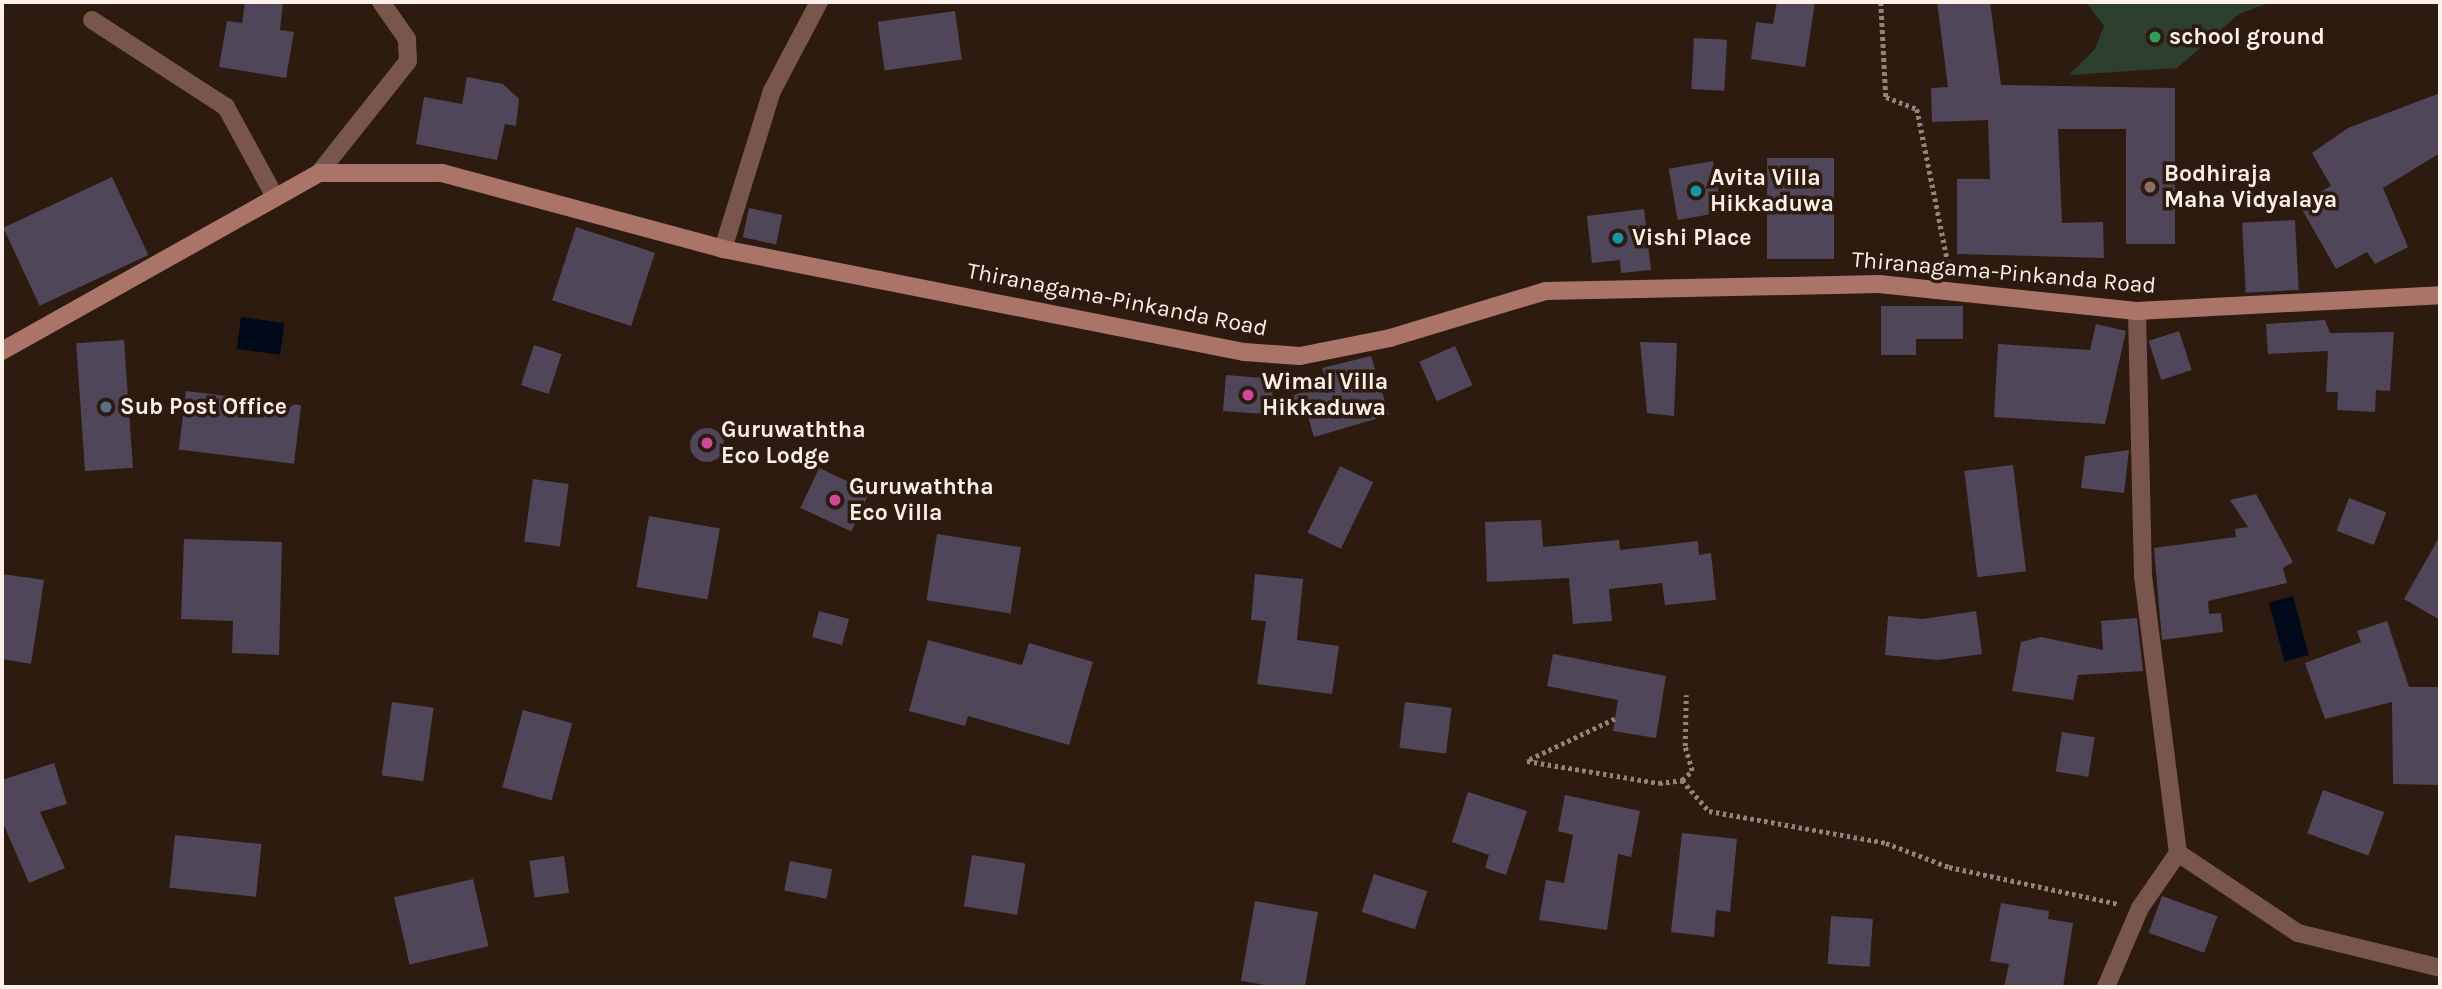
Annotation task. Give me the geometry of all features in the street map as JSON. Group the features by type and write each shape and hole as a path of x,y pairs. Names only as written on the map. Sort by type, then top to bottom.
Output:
{"street":[{"path":"319,173 408,61 407,39 381,2"},
{"path":"723,249 772,91 819,2"},
{"path":"92,20 226,107 274,195"},
{"name":"Thiranagama-Pinkanda Road","path":"2,351 274,195 319,173 442,173 723,249 1244,352 1300,356 1391,338 1546,290 1880,284 2137,311 2440,295"},
{"path":"2106,987 2140,908 2178,853 2143,577 2137,311"},
{"path":"2178,853 2298,933 2440,968"}],"path":[{"path":"1881,2 1886,97 1917,109 1953,290"},
{"path":"1615,719 1527,761 1659,783 1682,780 1692,771 1685,746 1686,695"},
{"path":"1682,780 1709,811 1874,841 1949,867 2140,908"}],"green space":[{"name":"school ground","path":"2086,2 2271,2 2239,14 2177,68 2069,75 2095,49 2104,26"}],"water":[{"path":"241,317 285,323 280,355 237,349"},
{"path":"2293,596 2309,655 2285,661 2269,602"}],"building":[{"path":"245,2 283,2 280,30 294,32 286,78 219,67 227,21 242,23"},
{"path":"1777,2 1815,2 1805,67 1751,59 1756,22 1773,24"},
{"path":"1937,2 1990,2 2001,85 2175,88 2175,244 2126,244 2126,129 2058,129 2062,223 2103,222 2104,258 1957,254 1957,179 1990,179 1988,120 1932,122 1931,88 1948,87"},
{"path":"955,11 962,60 885,70 878,22"},
{"path":"1694,38 1727,40 1724,91 1691,89"},
{"path":"467,77 503,84 519,99 516,126 505,124 497,160 416,144 424,97 462,104"},
{"path":"2440,93 2440,153 2383,188 2408,247 2375,264 2367,252 2336,269 2299,204 2331,186 2312,153 2348,128"},
{"path":"1767,158 1834,158 1834,259 1767,259"},
{"name":"Avita Villa Hikkaduwa","path":"1713,161 1722,212 1678,220 1669,169"},
{"path":"112,177 148,255 40,306 3,228"},
{"path":"749,208 782,215 776,244 743,237"},
{"name":"Vishi Place","path":"1644,209 1651,270 1621,273 1620,260 1592,263 1587,216"},
{"path":"2295,220 2299,290 2246,293 2242,223"},
{"path":"576,227 655,253 631,326 552,300"},
{"path":"1881,306 1963,306 1963,339 1916,339 1916,355 1881,355"},
{"path":"2325,320 2330,333 2394,332 2390,391 2376,390 2375,412 2337,410 2338,392 2326,392 2328,351 2268,354 2266,324"},
{"path":"2096,324 2126,331 2105,424 1994,417 1998,344 2090,350"},
{"path":"2179,331 2192,370 2161,380 2149,341"},
{"name":"Sub Post Office","path":"124,340 133,468 85,471 76,343"},
{"path":"1640,342 1677,343 1674,416 1647,413"},
{"path":"534,345 562,354 549,394 521,385"},
{"path":"1455,346 1472,385 1437,401 1419,362"},
{"path":"1371,356 1389,415 1314,437 1308,417 1223,411 1226,375 1274,379 1272,401 1328,385 1322,368"},
{"path":"186,391 301,405 294,464 179,450"},
{"name":"Guruwaththa Eco Lodge","path":"707,428 719,433 724,445 719,457 707,462 695,457 690,445 695,433"},
{"path":"2129,450 2124,493 2081,488 2085,456"},
{"path":"2013,465 2026,571 1977,577 1964,471"},
{"path":"1340,466 1373,482 1341,549 1308,533"},
{"name":"Guruwaththa Eco Villa","path":"819,468 870,492 851,532 800,508"},
{"path":"533,479 569,484 560,546 524,541"},
{"path":"2256,494 2293,562 2283,568 2287,583 2208,601 2209,614 2221,613 2223,632 2162,640 2154,548 2236,537 2235,529 2248,527 2230,500"},
{"path":"2349,498 2386,512 2374,545 2336,531"},
{"path":"649,516 720,529 707,599 636,587"},
{"path":"1541,520 1543,547 1619,540 1620,550 1698,541 1699,555 1711,553 1716,600 1665,605 1662,583 1609,589 1612,621 1573,624 1569,578 1487,582 1485,522"},
{"path":"937,534 1021,547 1010,613 927,600"},
{"path":"2440,536 2440,620 2404,599"},
{"path":"184,539 282,542 279,655 232,653 233,621 181,619"},
{"path":"2,574 44,580 31,664 2,659"},
{"path":"1255,574 1303,579 1297,640 1339,646 1332,694 1257,684 1266,621 1251,620"},
{"path":"819,611 849,619 842,645 812,637"},
{"path":"1976,611 1982,654 1938,660 1885,655 1888,616 1923,619"},
{"path":"2137,618 2143,671 2078,675 2073,700 2012,691 2021,642 2041,637 2103,650 2101,621"},
{"path":"2387,621 2409,687 2440,687 2440,785 2393,784 2392,702 2325,719 2305,663 2361,642 2357,631"},
{"path":"928,640 1022,665 1029,643 1093,662 1069,745 968,716 965,726 909,711"},
{"path":"1553,654 1666,676 1656,738 1613,731 1618,700 1547,686"},
{"path":"392,702 434,708 423,781 382,775"},
{"path":"1405,702 1452,708 1446,753 1399,748"},
{"path":"523,710 572,723 552,800 502,787"},
{"path":"2062,732 2095,737 2088,777 2056,772"},
{"path":"54,763 67,804 40,812 65,868 29,883 2,821 2,780"},
{"path":"2323,790 2384,812 2368,855 2307,833"},
{"path":"1468,792 1527,811 1506,875 1485,868 1489,855 1452,842"},
{"path":"1565,795 1640,811 1631,857 1618,854 1607,930 1539,920 1546,880 1564,883 1573,835 1558,831"},
{"path":"1682,833 1737,839 1730,912 1716,910 1714,937 1671,932"},
{"path":"175,835 262,844 256,897 169,888"},
{"path":"972,855 1025,863 1017,915 964,906"},
{"path":"564,856 569,893 534,898 529,861"},
{"path":"790,861 832,869 826,899 784,890"},
{"path":"1374,874 1427,891 1415,929 1362,912"},
{"path":"473,879 489,946 410,964 394,897"},
{"path":"2162,896 2217,916 2204,953 2149,933"},
{"path":"1255,901 1318,912 1305,987 1276,987 1241,981"},
{"path":"2001,903 2049,911 2048,919 2073,923 2063,987 2004,987 2009,964 1990,961"},
{"path":"1831,916 1873,919 1870,967 1828,964"}],"place":[{"name":"school ground","path":"2155,37"},
{"name":"Bodhiraja Maha Vidyalaya","path":"2150,187"},
{"name":"Avita Villa Hikkaduwa","path":"1696,191"},
{"name":"Vishi Place","path":"1618,238"},
{"name":"Wimal Villa Hikkaduwa","path":"1248,395"},
{"name":"Sub Post Office","path":"106,407"},
{"name":"Guruwaththa Eco Lodge","path":"707,443"},
{"name":"Guruwaththa Eco Villa","path":"835,500"}]}
